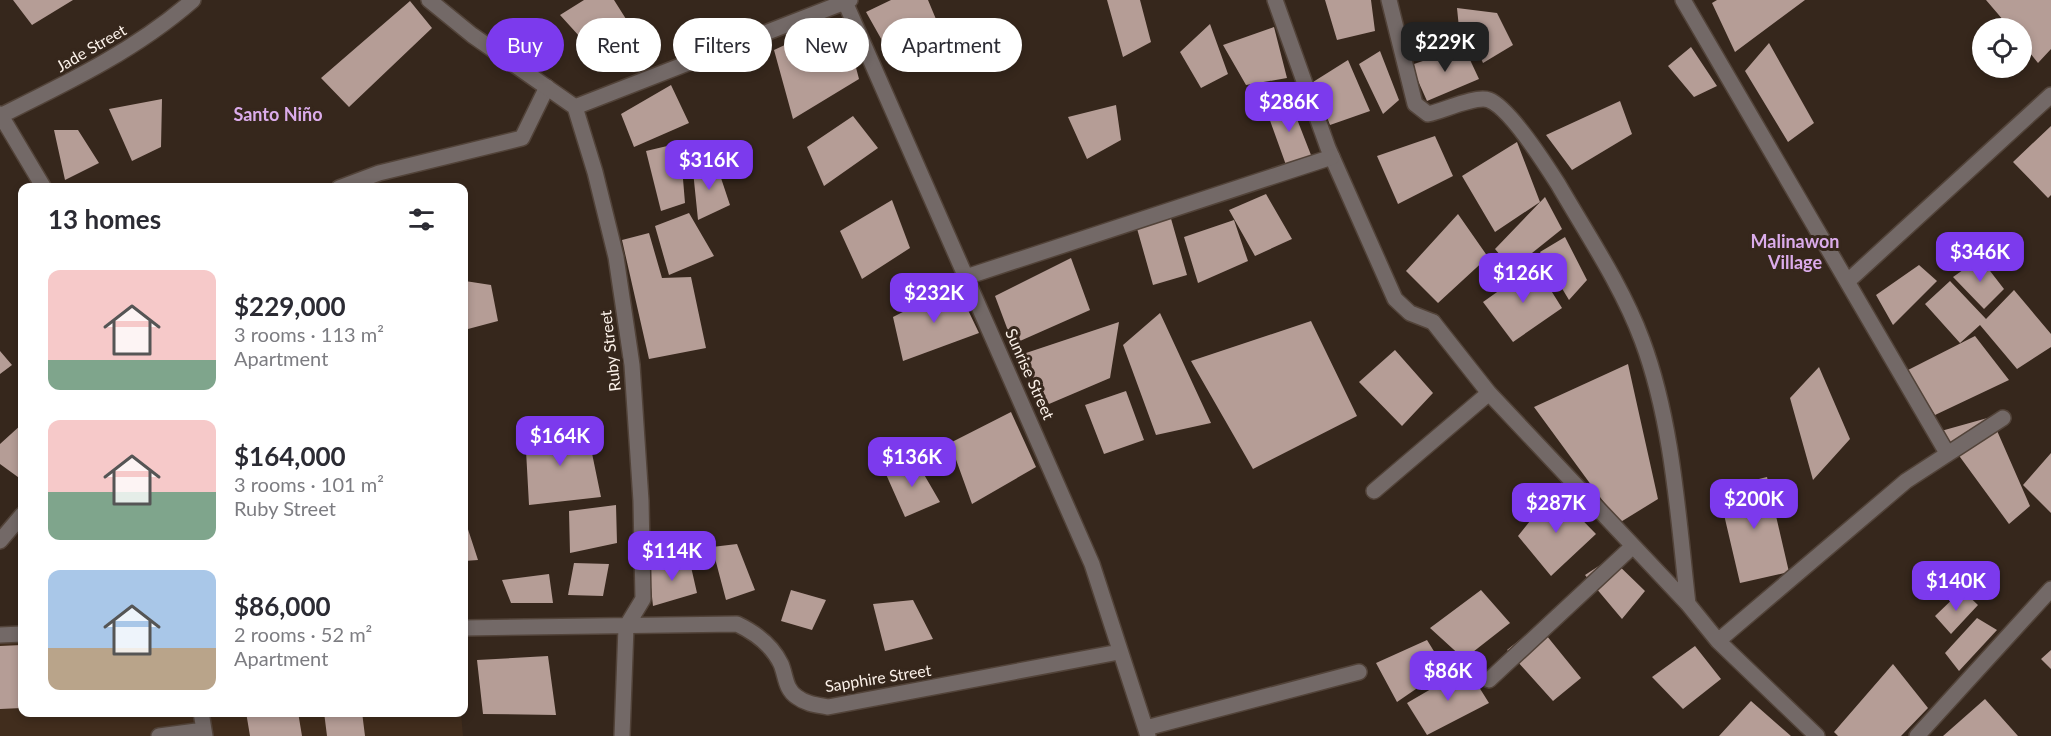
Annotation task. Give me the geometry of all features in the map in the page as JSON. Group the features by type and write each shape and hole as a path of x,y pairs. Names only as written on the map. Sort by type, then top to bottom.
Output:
{"street":[{"name":"Jade Street","path":"0,115 70,82 135,44 166,24 193,0"},
{"path":"429,0 472,35 575,107 848,1"},
{"path":"1275,0 1332,158 1395,299 1410,313 1433,322 1489,393 1688,604 1718,641 1817,736"},
{"path":"1389,0 1414,104 1428,114 1481,99 1496,104 1518,127 1547,166 1621,296 1642,338 1655,379 1668,447 1688,604"},
{"path":"1683,0 1947,453"},
{"name":"Sunrise Street","path":"848,1 1092,564 1147,732"},
{"path":"352,183 379,173 522,138 547,87"},
{"path":"1848,281 2051,95"},
{"name":"Ruby Street","path":"575,107 595,172 616,257 632,365 641,501 643,599 626,627 622,736"},
{"path":"0,115 41,183"},
{"path":"966,277 1332,158"},
{"path":"1374,491 1489,393"},
{"path":"1718,641 1906,481 2003,418"},
{"path":"0,541 18,520"},
{"path":"1489,680 1633,546"},
{"path":"1917,736 2051,589"},
{"name":"Sapphire Street","path":"468,628 737,624 755,632 771,649 781,665 786,684 796,697 807,703 828,707 1119,652"},
{"path":"0,635 18,634"},
{"path":"1147,732 1359,672"},
{"path":"159,736 204,733 202,717"}],"shaded area":[{"path":"18,641 18,717 461,717 463,736 0,736 0,642"}],"building":[{"path":"13,0 73,0 32,25"},
{"path":"584,0 614,0 625,18 576,18 576,33 560,15"},
{"path":"891,0 928,0 936,18 881,18 881,39 866,12"},
{"path":"1107,0 1140,0 1151,42 1123,57"},
{"path":"1325,0 1371,0 1375,31 1337,40"},
{"path":"1717,0 1805,0 1735,52 1712,3"},
{"path":"1986,0 2051,0 2051,49 2038,63 2032,56 2032,18 2001,18"},
{"path":"410,1 432,28 349,107 321,78"},
{"path":"1457,8 1497,13 1513,45 1483,63 1473,41 1460,38"},
{"path":"1210,24 1228,74 1201,88 1180,52"},
{"path":"1274,27 1287,78 1246,85 1223,45"},
{"path":"1769,43 1814,123 1788,142 1745,71"},
{"path":"784,45 784,72 857,72 859,79 793,119 774,50"},
{"path":"1464,47 1479,79 1427,101 1411,65"},
{"path":"1691,47 1717,86 1694,97 1668,66"},
{"path":"1380,51 1399,100 1383,114 1359,64"},
{"path":"1348,60 1370,111 1330,125 1313,82"},
{"path":"671,85 689,123 634,147 621,114"},
{"path":"1288,96 1311,155 1286,165 1268,115"},
{"path":"162,99 161,147 132,161 109,109"},
{"path":"1620,101 1632,134 1572,170 1546,135"},
{"path":"1116,105 1121,140 1087,159 1068,117"},
{"path":"853,116 878,148 824,186 807,147"},
{"path":"2051,126 2051,195 2048,198 2013,162"},
{"path":"54,130 78,130 99,163 65,180"},
{"path":"1435,136 1453,176 1398,204 1377,156"},
{"path":"1517,142 1540,202 1495,232 1462,176"},
{"path":"680,143 685,203 661,211 646,151"},
{"path":"716,163 730,205 698,220 693,171"},
{"path":"1266,194 1292,239 1255,256 1229,210"},
{"path":"1545,197 1562,229 1512,269 1495,249"},
{"path":"892,200 910,248 862,279 840,231"},
{"path":"689,213 714,256 669,275 655,226"},
{"path":"1458,214 1488,257 1438,303 1406,271"},
{"path":"1170,215 1187,275 1153,285 1136,225"},
{"path":"1234,220 1248,261 1198,283 1184,237"},
{"path":"649,233 662,278 691,277 706,348 649,359 622,240"},
{"path":"1565,237 1587,280 1569,300 1540,252"},
{"path":"1071,258 1090,310 1013,344 995,296"},
{"path":"1980,258 2004,289 1984,309 1953,277"},
{"path":"1535,265 1562,308 1513,342 1483,302"},
{"path":"1919,265 1937,281 1893,325 1876,295"},
{"path":"468,281 491,285 498,321 468,329"},
{"path":"1950,281 1986,319 2014,290 2051,334 2051,347 2017,369 1980,325 1960,343 1925,304"},
{"path":"956,285 979,333 903,361 893,317"},
{"path":"1160,313 1211,423 1156,435 1123,345"},
{"path":"1311,321 1357,416 1253,469 1191,361"},
{"path":"1119,322 1110,378 1049,404 1020,355"},
{"path":"1975,336 2009,380 1935,415 1906,371"},
{"path":"1395,350 1433,393 1402,426 1359,382"},
{"path":"0,351 12,365 0,374"},
{"path":"1628,364 1658,499 1619,523 1534,407"},
{"path":"1819,367 1850,439 1813,480 1790,398"},
{"path":"1126,391 1144,440 1104,454 1085,405"},
{"path":"1011,412 1036,467 972,504 950,443"},
{"path":"1991,417 2030,506 2009,524 1941,431"},
{"path":"18,428 18,477 0,464 0,444"},
{"path":"587,429 601,497 529,505 525,432"},
{"path":"2051,453 2051,513 2023,485"},
{"path":"915,459 940,502 905,517 885,472"},
{"path":"1767,477 1789,572 1740,583 1718,489"},
{"path":"1554,491 1596,534 1551,576 1518,536"},
{"path":"616,505 617,543 570,553 569,511"},
{"path":"468,529 478,560 468,561"},
{"path":"737,544 755,590 726,600 712,547"},
{"path":"689,558 697,593 653,606 649,569"},
{"path":"1611,558 1645,591 1622,619 1585,575"},
{"path":"574,563 609,564 603,596 568,595"},
{"path":"549,574 553,603 511,603 502,580"},
{"path":"791,590 826,600 812,630 781,621"},
{"path":"1481,590 1510,623 1464,659 1430,628"},
{"path":"1962,590 1978,605 1951,634 1935,616"},
{"path":"913,600 933,639 885,651 873,604"},
{"path":"1977,618 1997,630 1959,671 1945,653"},
{"path":"1538,625 1581,678 1553,701 1507,650"},
{"path":"1427,640 1445,669 1397,702 1376,663"},
{"path":"18,645 18,708 0,709 0,646"},
{"path":"1695,646 1721,679 1683,709 1652,677"},
{"path":"2051,650 2051,669 2041,659"},
{"path":"548,656 556,715 483,714 477,660"},
{"path":"1893,664 1928,708 1901,736 1838,736 1834,732"},
{"path":"1467,668 1489,703 1427,735 1407,703"},
{"path":"1985,699 2018,736 1943,736"},
{"path":"1751,701 1791,736 1719,736"},
{"path":"247,717 299,717 302,736 250,736"},
{"path":"325,717 363,717 365,736 327,736"}],"district":[{"name":"Santo Niño","path":"278,115"},
{"name":"Malinawon Village","path":"1795,252"}]}
